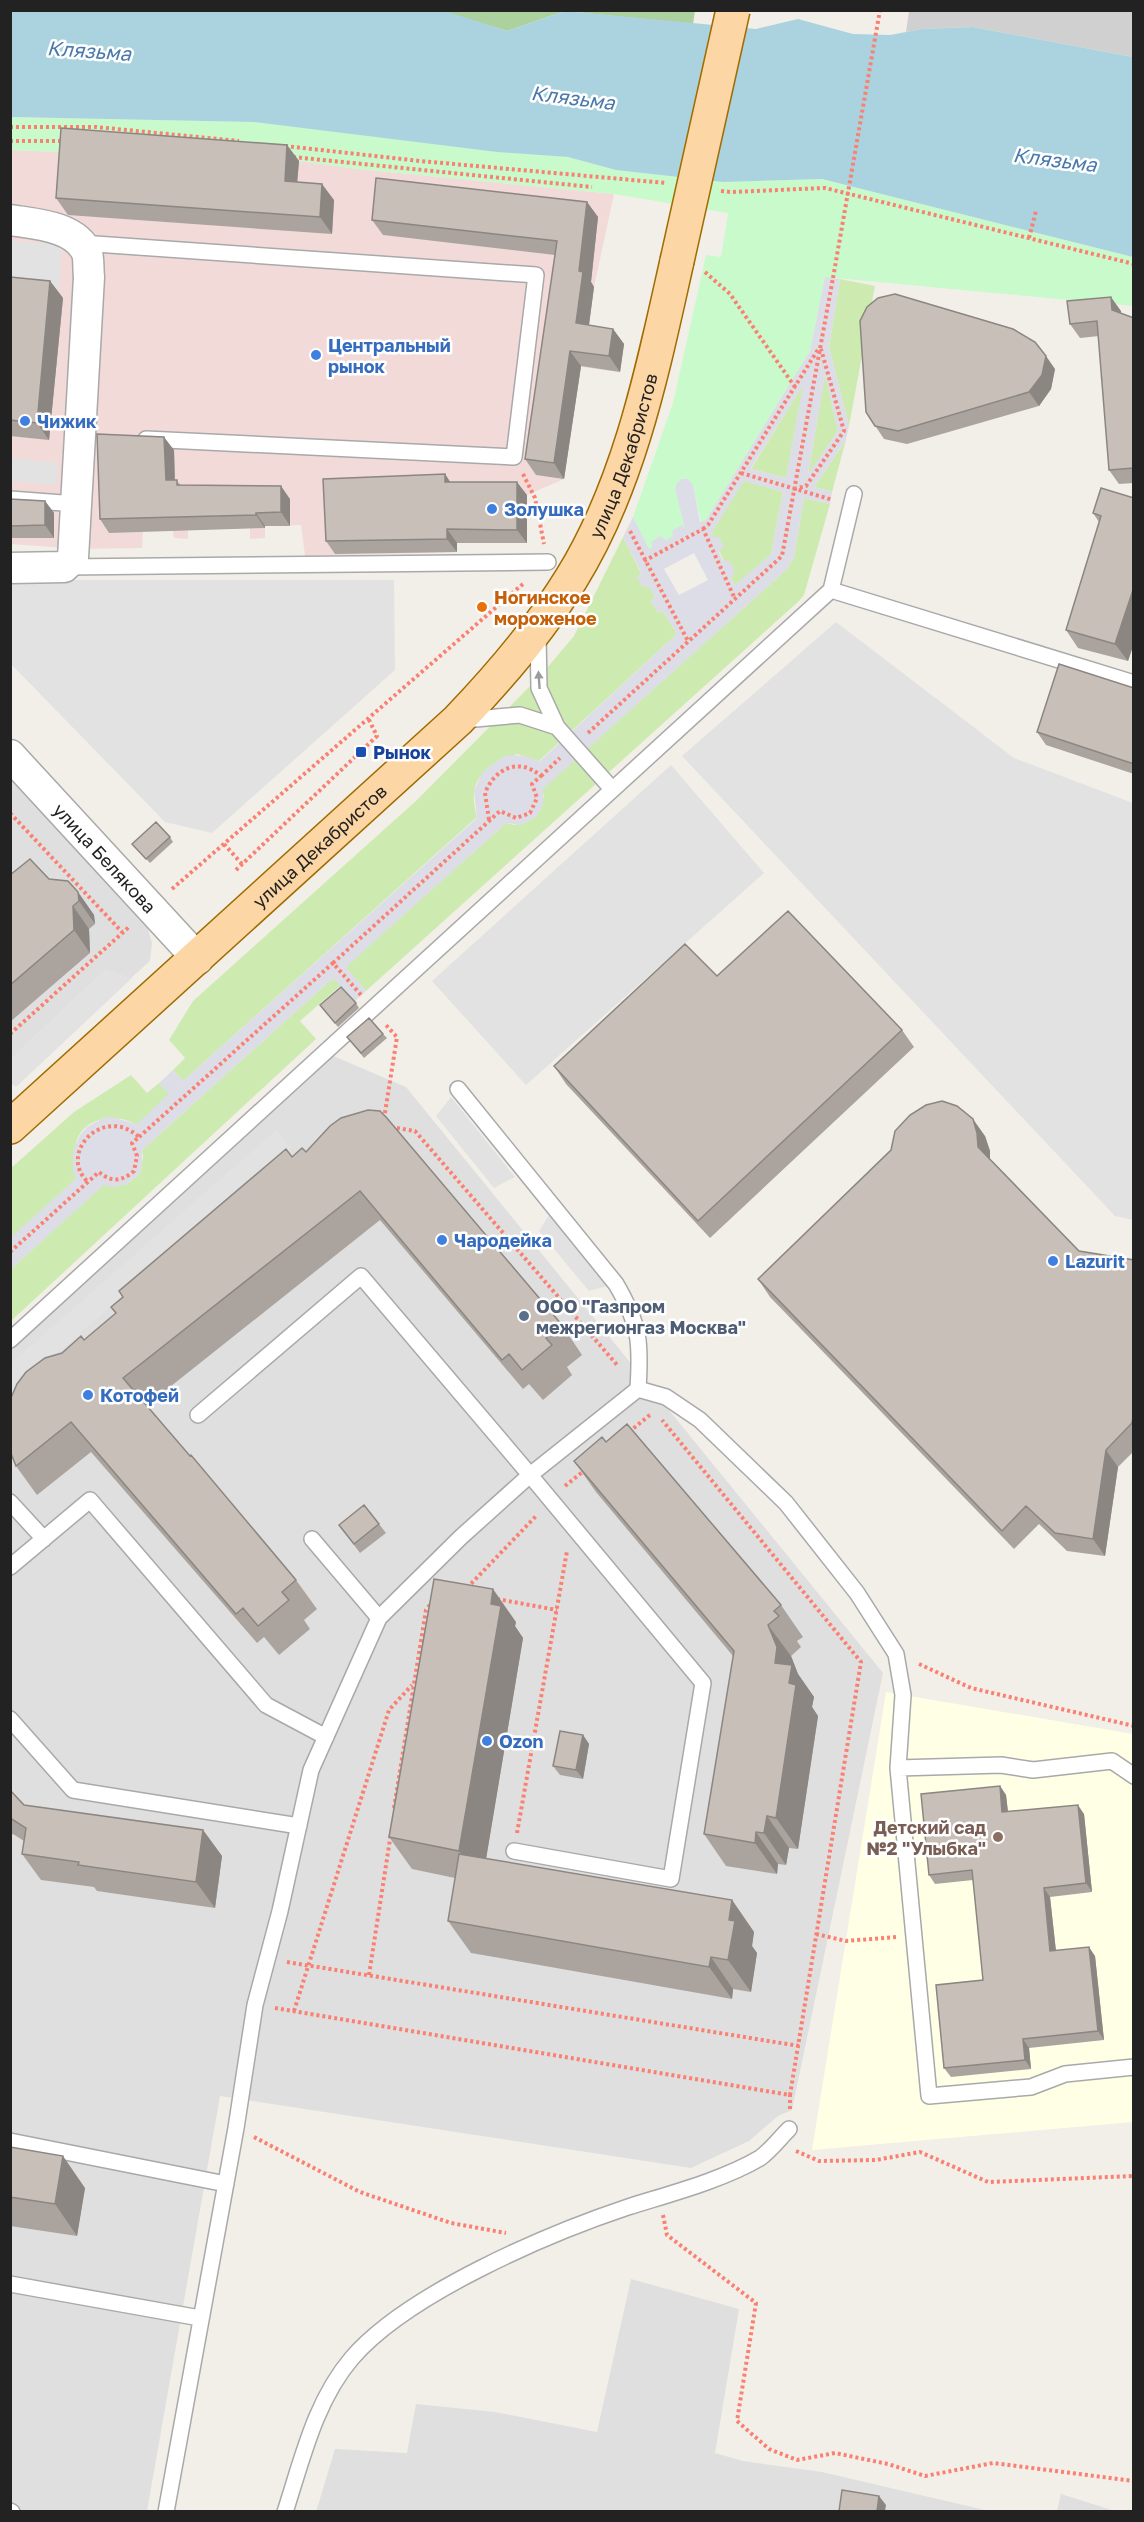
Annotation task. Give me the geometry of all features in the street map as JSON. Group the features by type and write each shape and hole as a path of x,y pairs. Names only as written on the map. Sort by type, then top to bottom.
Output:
{"main road":[{"name":"улица Декабристов","path":"10,1127 198,959 458,720 493,683 537,629 580,564 613,495 657,348 689,265 733,10"}],"street":[{"path":"10,220 71,235 87,252 89,277 86,436 76,504 73,558 64,567 10,568"},
{"name":"улица Белякова","path":"10,755 198,959"}],"lane":[{"path":"78,243 536,275 514,457 127,438"},
{"path":"10,1340 831,590 854,494"},
{"path":"10,499 76,504"},
{"path":"64,567 548,562"},
{"path":"831,590 1134,683"},
{"path":"537,629 539,688 557,727 612,789"},
{"path":"458,720 520,715 557,727"},
{"path":"458,1089 592,1253 632,1311 638,1335 638,1389"},
{"path":"198,1415 361,1276 703,1683 671,1879 514,1851"},
{"path":"166,2511 236,2128 255,2005 311,1770 379,1618 461,1537 530,1475 638,1389"},
{"path":"638,1389 666,1397 700,1420 786,1503 857,1593 896,1654 903,1695 898,1768 929,2096 1031,2087 1065,2074 1134,2067"},
{"path":"10,1567 90,1500 266,1705 326,1737"},
{"path":"10,1502 44,1539"},
{"path":"312,1539 379,1618"},
{"path":"10,1719 73,1790 299,1826"},
{"path":"898,1768 1001,1765 1034,1770 1112,1761 1134,1776"},
{"path":"285,2511 311,2432 332,2388 351,2358 389,2323 458,2281 543,2240 710,2180 760,2157 789,2129"},
{"path":"10,2140 226,2184"},
{"path":"10,2284 200,2318"}],"path":[{"path":"10,1252 99,1172 113,1180 121,1180 134,1171 137,1156 132,1143 489,820 500,811 516,818 530,813 537,798 532,784 782,556 880,10"},
{"path":"10,127 96,127 250,142"},
{"path":"10,141 74,141"},
{"path":"284,146 420,161 633,178 677,184"},
{"path":"290,157 592,188"},
{"path":"710,189 731,192 825,188 1134,264"},
{"path":"1029,238 1036,211"},
{"path":"689,265 730,294 795,387"},
{"path":"644,561 708,525 820,345"},
{"path":"795,489 806,486 844,431 820,345"},
{"path":"10,1034 150,907 548,562 535,498 514,457"},
{"path":"741,473 831,500"},
{"path":"703,529 735,599"},
{"path":"629,532 688,642"},
{"path":"236,870 377,736 368,718"},
{"path":"489,820 485,793 496,775 507,767 518,765 533,769 541,776"},
{"path":"10,813 122,932"},
{"path":"224,844 242,864"},
{"path":"333,963 361,995"},
{"path":"349,997 356,990"},
{"path":"372,1009 396,1037 383,1126 415,1131 618,1366"},
{"path":"384,1031 388,1028"},
{"path":"88,1182 79,1168 79,1152 85,1139 92,1132 106,1125 119,1125 131,1129 139,1137"},
{"path":"474,1594 462,1592 528,1525 550,1499"},
{"path":"514,1851 572,1526"},
{"path":"394,1812 426,1610 438,1596"},
{"path":"486,1597 557,1610"},
{"path":"896,1654 971,1688 1134,1726"},
{"path":"294,2012 389,1710 414,1683"},
{"path":"369,1975 392,1823"},
{"path":"816,1934 846,1941 913,1936"},
{"path":"268,1958 799,2046"},
{"path":"236,2128 360,2192 451,2223 543,2240"},
{"path":"776,2142 819,2161 876,2160 920,2152 988,2182 1134,2176"},
{"path":"660,2197 667,2235 756,2303 737,2421 769,2449 797,2460 835,2453 888,2464 926,2476 993,2463 1134,2481"}],"shaded area":[{"path":"909,11 1133,11 1133,57 973,27 922,29 906,32"},
{"name":"Центральный рынок","path":"10,150 299,161 358,169 614,194 594,287 587,339 624,344 620,372 581,367 564,479 527,495 527,543 457,543 457,552 305,556 301,525 265,526 265,538 250,539 250,528 188,530 188,539 174,538 173,531 143,531 142,548 78,549 11,544"},
{"path":"10,241 62,244 59,289 11,286"},
{"path":"825,277 840,279 829,347 849,426 846,440 814,487 832,492 830,504 804,498 794,557 787,569 543,789 543,805 536,817 521,825 506,823 346,967 366,991 355,1001 333,978 142,1150 140,1174 125,1185 111,1187 104,1185 11,1269 10,1238 76,1179 73,1171 73,1152 80,1135 87,1127 103,1118 111,1117 137,1124 169,1094 159,1083 173,1070 183,1081 477,818 474,791 487,768 510,755 525,756 540,761 677,634 663,611 658,612 651,601 655,596 649,587 643,587 637,577 641,572 623,537 633,517 649,549 652,548 651,542 660,536 666,540 673,536 672,531 682,525 685,528 675,489 677,483 682,479 688,479 693,485 700,522 706,520 810,351","holes":["825,375 838,431 808,474","803,385 786,478 751,468","744,481 783,492 771,554 735,585 731,577 735,572 730,561 723,561 719,552 724,547 719,537 714,537 712,532","694,553 708,580 679,595 664,569"]},
{"path":"11,458 58,463 56,485 11,481"},
{"path":"11,580 394,580 395,670 212,833 165,822 11,664"},
{"path":"836,622 1014,758 1133,803 1133,1220 1115,1216 682,756"},
{"path":"671,765 764,873 526,1085 432,981"},
{"path":"10,778 133,903 147,926 152,943 150,961 11,1086"},
{"path":"105,969 132,978 16,1087 11,1082 11,1058"},
{"path":"331,1055 406,1087 883,1673 792,2110 778,2116 749,2141 691,2168 220,2096 147,2511 11,2512 11,1348"},
{"path":"451,1097 515,1177 494,1188 436,1116"},
{"path":"276,1130 291,1148 11,1394 10,1364"},
{"path":"549,1215 607,1286 589,1291 539,1231"},
{"name":"Детский сад №2 \"Улыбка\"","path":"886,1692 1133,1734 1133,2122 812,2150"},
{"path":"631,2279 739,2309 715,2453 743,2461 822,2472 989,2511 316,2512 335,2449 407,2453 416,2404 495,2412 597,2432"},
{"path":"1061,2494 1115,2511 1057,2511"}],"green space":[{"path":"442,11 565,11 507,31"},
{"path":"565,11 695,11 693,24"},
{"path":"11,117 253,122 497,152 568,157 616,170 723,182 822,179 1133,257 1133,306 825,277 810,351 706,520 701,522 693,485 685,530 672,531 674,536 665,541 660,536 651,542 652,548 649,550 633,517 673,403 706,255 721,257 728,213 614,194 358,169 299,161 11,150"},
{"path":"840,279 875,286 849,426 829,347"},
{"path":"825,373 838,431 808,475"},
{"path":"804,383 786,478 751,469"},
{"path":"846,440 832,492 814,487"},
{"path":"744,480 783,492 771,554 735,586 711,532"},
{"path":"804,498 830,504 804,595 799,601 366,991 345,967 506,823 515,825 544,797 542,789 787,569 794,557"},
{"path":"623,537 641,573 638,577 643,587 649,586 655,596 651,601 658,612 663,611 677,634 539,761 517,754 487,770 476,783 474,792 477,817 183,1081 173,1070 185,1058 169,1040 193,1001 417,800 541,675 574,636"},
{"path":"333,978 341,985 300,1021 316,1039 11,1321 11,1269 104,1184 125,1185 140,1174 142,1150"},
{"path":"131,1075 147,1093 159,1083 170,1094 137,1125 129,1121 110,1118 84,1128 76,1145 76,1179 11,1238 10,1169 74,1112"}],"water":[{"name":"Клязьма","path":"442,10 507,31 565,11 756,29 798,19 853,34 890,35 922,29 973,27 1133,57 1133,257 822,179 723,182 616,170 568,157 497,152 253,122 11,117 11,11"}],"building":[{"path":"61,128 287,145 285,181 322,184 320,217 56,198"},
{"path":"376,178 587,202 579,271 583,272 576,323 613,329 609,356 570,351 554,463 525,459 557,241 372,220"},
{"path":"10,277 50,281 37,423 10,420"},
{"path":"895,294 1013,329 1035,342 1046,356 1042,375 1029,392 898,431 875,426 866,412 860,321 867,307 878,298"},
{"path":"1111,297 1112,310 1134,318 1134,468 1109,470 1097,321 1070,324 1067,301"},
{"path":"97,434 164,437 166,480 177,480 177,485 281,486 281,512 256,513 256,515 100,519"},
{"path":"445,474 445,482 517,482 517,530 447,529 447,539 326,541 323,479"},
{"path":"1101,488 1134,498 1134,587 1115,644 1066,630 1101,516 1093,513"},
{"path":"10,499 45,501 45,525 10,526"},
{"path":"1059,664 1134,688 1134,764 1037,732"},
{"path":"156,822 170,837 146,859 132,844"},
{"path":"30,859 49,879 68,881 78,892 79,901 73,906 74,930 10,985 10,875"},
{"path":"788,911 902,1030 698,1221 554,1066 685,944 717,976"},
{"path":"341,987 356,1003 335,1023 320,1005"},
{"path":"369,1018 383,1034 361,1053 347,1037"},
{"path":"942,1101 957,1106 973,1119 978,1147 1079,1251 1134,1260 1134,1411 1132,1423 1106,1450 1093,1539 1055,1533 1026,1506 1002,1531 758,1279 891,1150 895,1131 910,1115 926,1105"},
{"path":"368,1110 380,1111 386,1117 562,1325 546,1338 552,1345 522,1370 509,1354 502,1360 360,1191 123,1378 296,1580 282,1592 289,1600 258,1626 243,1608 236,1614 71,1422 16,1466 10,1451 10,1400 17,1384 26,1372 45,1358 62,1353 81,1336 84,1340 116,1313 111,1307 123,1297 119,1291 286,1149 292,1157 302,1148 306,1152 330,1126 341,1118"},
{"path":"627,1424 781,1605 774,1611 779,1616 768,1625 777,1647 775,1663 792,1665 789,1683 796,1685 776,1818 767,1816 764,1833 756,1832 755,1843 704,1834 734,1651 574,1461 602,1437 606,1442"},
{"path":"364,1505 379,1524 354,1544 339,1525"},
{"path":"434,1579 493,1589 491,1604 501,1606 459,1851 389,1837"},
{"path":"560,1731 583,1735 576,1770 553,1766"},
{"path":"1000,1786 1002,1812 1078,1805 1086,1883 1044,1888 1050,1951 1089,1947 1098,2031 1023,2039 1025,2060 944,2068 936,1985 983,1980 972,1870 929,1875 921,1794"},
{"path":"10,1790 24,1805 203,1830 196,1882 78,1865 79,1862 22,1854 26,1828 10,1818"},
{"path":"459,1854 732,1900 729,1920 735,1921 728,1960 711,1957 709,1967 448,1921"},
{"path":"10,2147 63,2156 55,2204 10,2197"},
{"path":"842,2490 879,2496 877,2511 839,2511"}],"place":[{"name":"Центральный рынок","path":"316,355"},
{"name":"Чижик","path":"25,421"},
{"name":"Золушка","path":"492,509"},
{"name":"Ногинское мороженое","path":"482,607"},
{"name":"Рынок","path":"361,752"},
{"name":"Чародейка","path":"442,1240"},
{"name":"Lazurit","path":"1053,1261"},
{"name":"ООО \"Газпром межрегионгаз Москва\"","path":"524,1316"},
{"name":"Котофей","path":"88,1395"},
{"name":"Ozon","path":"487,1741"},
{"name":"Детский сад №2 \"Улыбка\"","path":"998,1837"}]}
